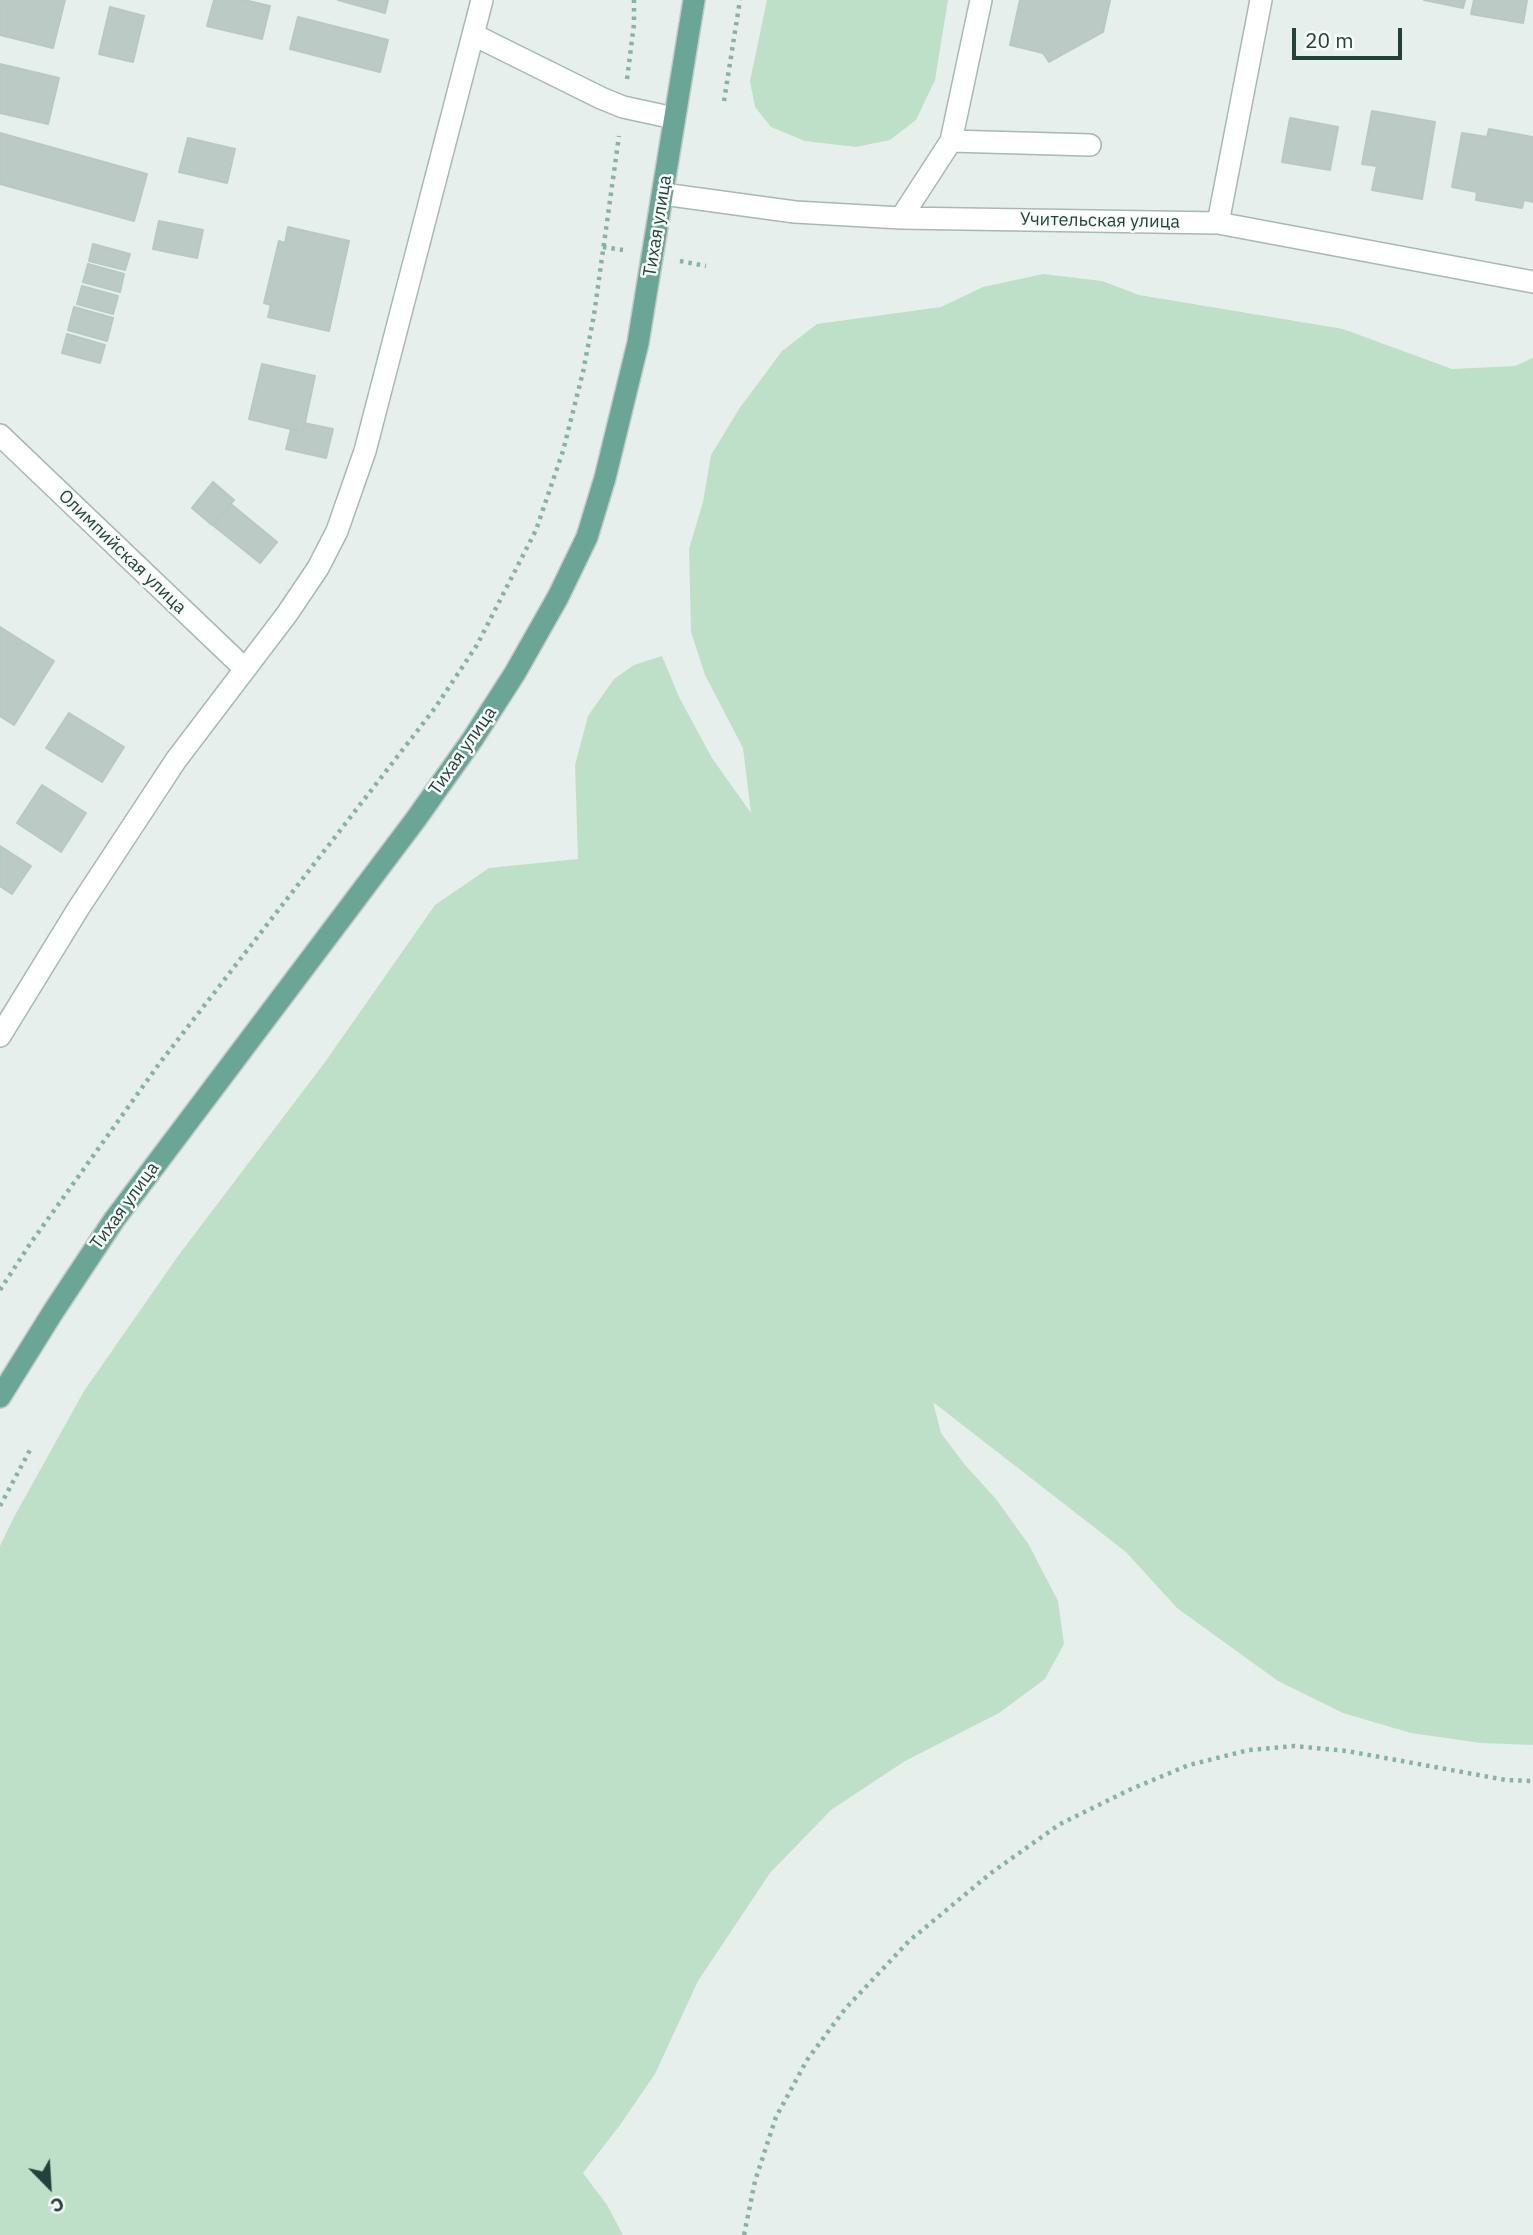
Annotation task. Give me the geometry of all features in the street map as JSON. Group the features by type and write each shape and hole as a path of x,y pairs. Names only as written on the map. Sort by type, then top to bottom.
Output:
{"main road":[{"name":"Тихая улица","path":"0,1397 114,1220 472,740 515,673 558,597 587,537 638,343 694,0"}],"street":[{"path":"0,1036 78,909 176,760 288,614 318,568 337,531 353,492 482,0"},
{"path":"901,218 951,141 981,0"},
{"path":"1218,223 1261,0"},
{"path":"474,35 623,107 674,118"},
{"path":"951,141 1090,145"},
{"name":"Учительская улица","path":"663,194 783,211 901,218 1218,223 1533,282"},
{"name":"Олимпийская улица","path":"0,435 244,668"}],"path":[{"path":"0,1290 159,1064 435,708 477,645 511,582 536,530 563,451 583,372 594,315 623,107 634,24 634,0"},
{"path":"723,101 740,0"},
{"path":"0,1506 30,1450"},
{"path":"744,2235 755,2181 776,2118 807,2060 845,2009 909,1941 991,1874 1060,1824 1129,1790 1189,1765 1249,1750 1294,1746 1347,1751 1429,1768 1533,1782"}],"green space":[{"path":"767,0 948,0 935,80 916,120 890,140 856,147 805,141 771,127 755,107 750,81"},
{"path":"1043,274 1102,281 1139,295 1343,329 1452,369 1515,366 1533,358 1533,1745 1481,1743 1411,1733 1343,1713 1278,1681 1177,1608 1126,1552 933,1402 941,1433 996,1499 1029,1545 1058,1601 1064,1644 1045,1679 999,1713 905,1761 831,1810 770,1873 698,1981 655,2074 583,2173 607,2205 623,2235 0,2235 0,1546 14,1517 84,1391 178,1256 325,1062 435,905 489,868 578,859 575,765 588,716 614,679 634,665 662,656 679,697 712,758 751,813 743,748 705,675 691,632 689,549 703,502 711,455 739,409 782,351 817,324 941,307 983,287"}],"building":[{"path":"0,0 65,0 53,48 0,35"},
{"path":"214,0 244,0 270,6 262,39 207,26"},
{"path":"338,0 388,0 385,13"},
{"path":"1020,0 1110,0 1103,32 1049,62 1043,53 1010,45"},
{"path":"1424,0 1465,0 1463,8"},
{"path":"1474,0 1527,0 1523,23 1471,14"},
{"path":"110,7 144,16 133,62 99,54"},
{"path":"298,17 388,40 380,72 290,49"},
{"path":"0,64 59,78 48,124 0,113"},
{"path":"1372,111 1435,122 1422,199 1372,190 1377,166 1362,164"},
{"path":"1290,118 1338,127 1330,170 1282,162"},
{"path":"1489,129 1533,137 1533,202 1524,200 1522,208 1476,200 1477,192 1452,187 1462,133 1487,137"},
{"path":"0,133 147,174 134,221 0,184"},
{"path":"188,138 235,149 227,183 179,172"},
{"path":"159,221 203,230 197,258 153,249"},
{"path":"288,227 349,241 329,331 268,317 271,305 264,303 279,241 285,243"},
{"path":"93,244 130,254 125,270 89,261"},
{"path":"88,264 124,274 120,292 83,282"},
{"path":"82,286 118,296 113,314 77,304"},
{"path":"74,307 113,318 107,341 68,330"},
{"path":"67,334 105,345 100,363 62,353"},
{"path":"262,364 315,376 303,432 249,419"},
{"path":"304,423 333,429 326,458 286,449 291,429 303,432"},
{"path":"213,482 234,500 212,525 192,508"},
{"path":"232,505 277,542 260,563 214,526"},
{"path":"0,627 54,661 14,725 0,716"},
{"path":"69,713 124,747 102,782 46,748"},
{"path":"42,785 86,813 61,852 17,823"},
{"path":"0,846 31,866 12,894 0,886"}]}
